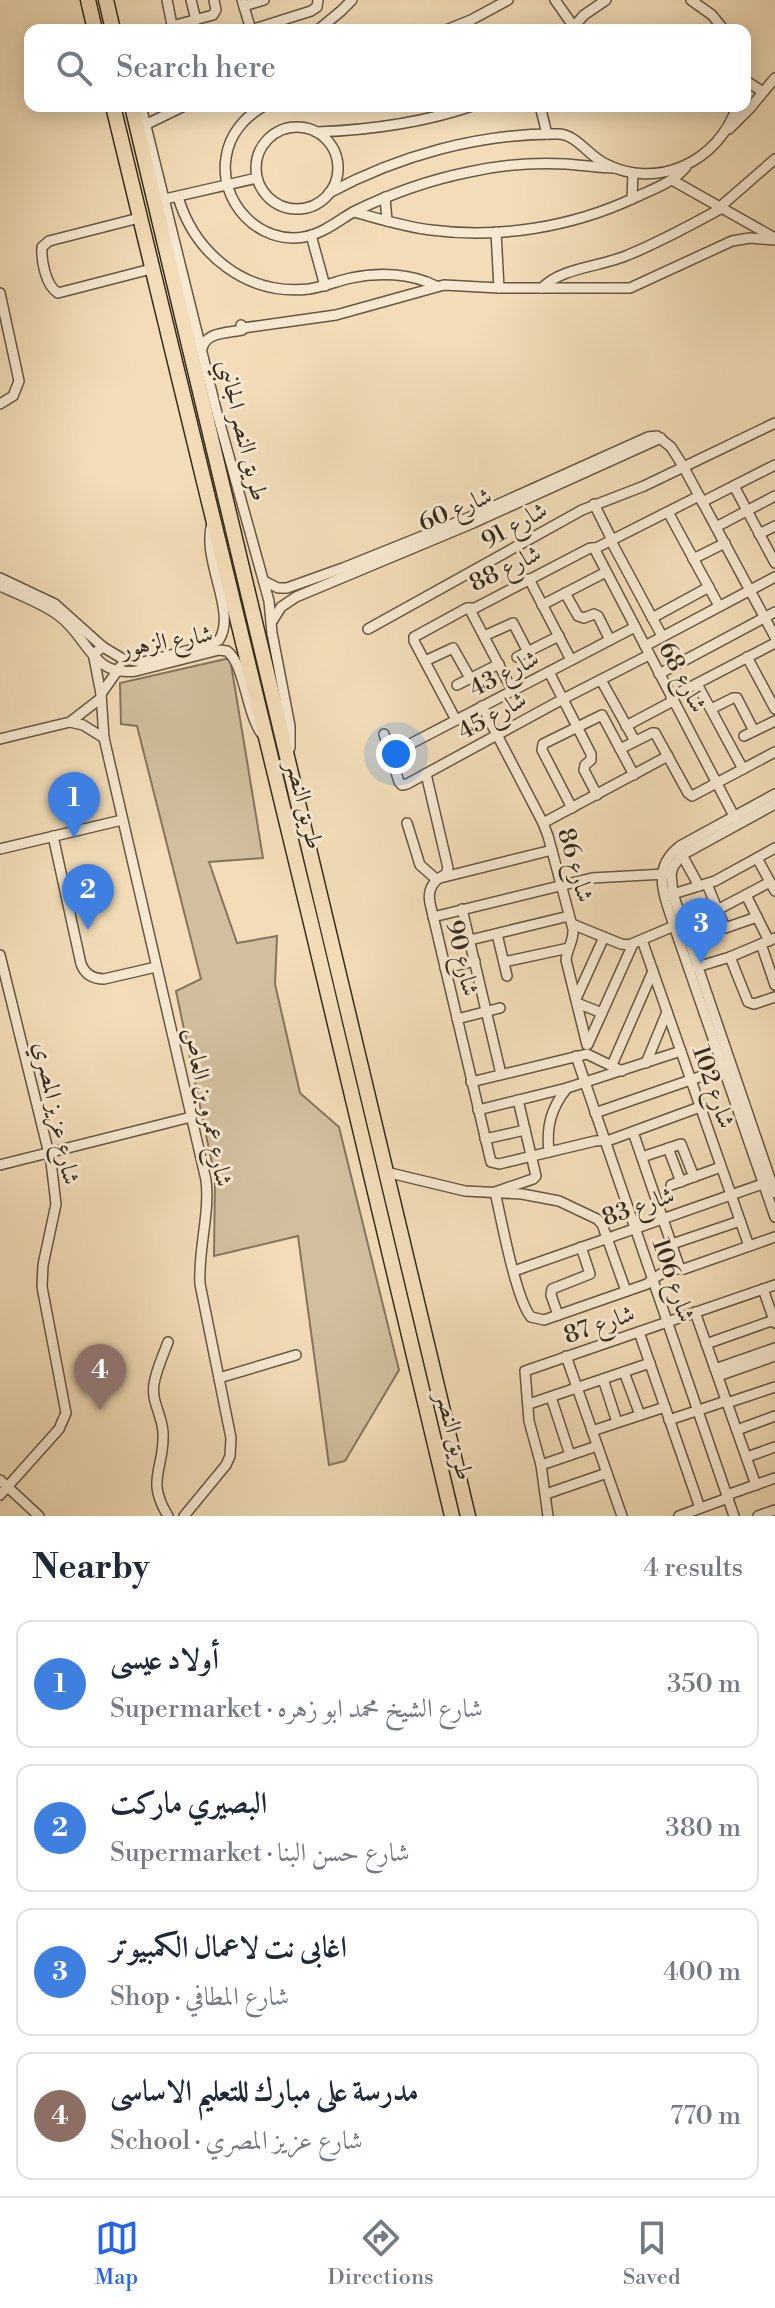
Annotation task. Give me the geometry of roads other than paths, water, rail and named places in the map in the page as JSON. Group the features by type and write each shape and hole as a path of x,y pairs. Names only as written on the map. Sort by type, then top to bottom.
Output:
{"highway":[{"path":"88,0 94,24"},
{"path":"106,0 112,24"},
{"name":"طريق النصر","path":"114,112 452,1516"},
{"name":"طريق النصر","path":"134,112 211,415 468,1516"},
{"path":"326,989 336,992 343,986"},
{"path":"331,1007 338,1001 347,1004"},
{"path":"414,1359 429,1356"}],"street":[{"path":"167,0 172,24"},
{"path":"191,0 196,20"},
{"path":"184,24 215,13 214,0"},
{"path":"249,24 243,3 264,0"},
{"path":"270,24 311,11 317,7 318,0"},
{"path":"325,24 352,0"},
{"path":"461,24 508,0"},
{"path":"555,0 569,24"},
{"path":"577,24 606,0"},
{"path":"691,0 719,24"},
{"path":"751,107 775,78"},
{"path":"751,84 763,92"},
{"name":"طريق النصر الجانبي","path":"143,112 202,350 211,415 263,580 290,726 291,767"},
{"path":"147,124 172,112"},
{"path":"255,112 246,118 232,139 225,163 227,185 238,210 250,221 263,231 287,237 311,235 385,197 431,181 490,168 530,164 615,168"},
{"path":"450,112 405,124 361,130 317,132 292,127 280,131 269,137 261,147 257,159 257,178 269,198 285,207 297,208 320,201 329,193 379,169 431,151 493,139 547,134 566,134 598,160 633,173 661,173 688,164"},
{"path":"542,112 547,134"},
{"path":"723,134 734,112"},
{"path":"354,212 432,230 496,232 554,225 632,199 672,180 688,164 711,149 746,112"},
{"path":"317,132 331,145 336,157 337,176 329,193"},
{"path":"580,165 581,145"},
{"path":"542,288 561,275 605,264 645,248 721,208 775,159"},
{"path":"632,199 633,173"},
{"path":"165,199 257,178"},
{"path":"672,180 775,239"},
{"path":"178,197 188,223 215,259 259,284 300,289 363,276 389,275 416,278 436,286"},
{"path":"385,197 387,221"},
{"path":"139,218 49,241 42,247 41,254 51,288 58,293 151,269"},
{"path":"737,240 741,219"},
{"path":"496,232 499,288"},
{"path":"311,235 325,286"},
{"path":"195,321 210,333 241,331 243,328 348,312 436,286 630,288 737,240 775,239"},
{"path":"0,293 19,381 13,396 0,404"},
{"path":"202,350 210,333"},
{"name":"شارع 91","path":"368,629 594,504 644,486 775,423"},
{"name":"شارع 60","path":"272,623 288,601 345,572 492,511 652,436 661,438 683,466 775,637"},
{"name":"شارع 88","path":"456,720 414,637 590,548 775,465"},
{"path":"734,486 775,563"},
{"path":"716,527 775,496"},
{"path":"594,504 662,636"},
{"path":"668,512 719,606"},
{"name":"شارع الزهور","path":"0,578 61,608 103,647 123,659 138,663 209,645 222,636 225,619 208,538 213,521"},
{"path":"759,534 775,526"},
{"path":"693,559 725,543"},
{"name":"شارع 68","path":"594,548 736,820"},
{"name":"شارع 60","path":"263,580 270,585 287,588 345,572"},
{"path":"542,605 606,572"},
{"name":"شارع 45","path":"426,774 601,680 647,650 662,636 775,577"},
{"path":"529,579 571,660"},
{"name":"شارع الزهور","path":"0,586 56,613 106,668 136,671 219,650 227,651 236,660 251,714 265,738"},
{"path":"652,618 709,587"},
{"path":"565,593 578,616 598,616 610,640"},
{"path":"469,608 512,690"},
{"path":"659,674 775,612"},
{"path":"484,636 513,623 528,652"},
{"name":"شارع 43","path":"391,754 635,627"},
{"path":"517,657 559,636"},
{"path":"626,726 775,643"},
{"path":"94,658 103,647"},
{"path":"425,661 453,648 470,678"},
{"path":"747,657 775,709"},
{"name":"شارع عمرو بن العاص","path":"94,658 104,738 208,1195 200,1284 231,1438 230,1456 184,1516"},
{"path":"0,739 70,722 101,696 123,659"},
{"path":"457,685 499,664"},
{"path":"549,672 592,756 584,770 597,795"},
{"path":"601,680 635,741"},
{"path":"697,684 743,769"},
{"path":"711,709 737,698 754,731"},
{"name":"شارع 86","path":"482,706 543,823 552,850 574,934 566,960 576,1001 582,1052"},
{"path":"572,808 541,748 543,744 602,715 634,775"},
{"path":"744,736 775,721"},
{"path":"70,722 83,725 104,738"},
{"path":"620,749 654,732 690,795 694,796 775,752"},
{"path":"384,734 402,785 426,774"},
{"path":"543,823 668,756"},
{"name":"شارع 90","path":"426,774 448,868 446,874 432,884 429,896 490,1159 499,1164 531,1156"},
{"path":"433,917 596,877 666,874 682,855 775,794"},
{"path":"775,804 675,850 665,863 674,926 775,1193"},
{"path":"0,849 122,820"},
{"path":"407,823 420,865 436,879 552,850"},
{"path":"53,836 81,964 87,974 104,979 156,967"},
{"path":"668,895 703,885 775,848"},
{"path":"682,855 703,885 726,928 757,917"},
{"path":"717,910 746,895 773,887 757,858"},
{"path":"668,895 697,967 728,1067"},
{"path":"746,895 768,941 775,985"},
{"path":"462,909 501,1074"},
{"path":"470,940 570,920 625,945 674,926"},
{"path":"497,934 507,976"},
{"path":"602,1013 576,1001 604,937"},
{"path":"697,967 768,941"},
{"path":"582,1052 637,942"},
{"name":"شارع 102","path":"637,942 653,971 749,1246"},
{"path":"504,962 569,948"},
{"name":"شارع عزيز المصري","path":"0,955 49,1152 56,1204 43,1265 42,1287 66,1413 59,1429 2,1487"},
{"path":"730,957 748,1002 754,1004 775,997"},
{"path":"445,968 475,961"},
{"path":"612,1065 653,971"},
{"path":"457,1019 500,1008"},
{"path":"646,1063 667,1012"},
{"path":"478,1110 585,1083 681,1051"},
{"path":"471,1082 582,1052 622,1071"},
{"name":"شارع 106","path":"582,1052 585,1083 734,1516"},
{"path":"595,1113 728,1067"},
{"path":"549,1152 549,1120 567,1088"},
{"path":"495,1192 535,1178 518,1100"},
{"path":"531,1156 633,1132 700,1107"},
{"path":"0,1165 191,1117"},
{"path":"485,1139 525,1130"},
{"path":"633,1132 680,1269"},
{"path":"642,1157 682,1144 694,1177"},
{"path":"668,1148 676,1184 721,1167"},
{"path":"386,1172 475,1193 495,1192 559,1201 597,1219 602,1224 626,1291"},
{"path":"770,1181 775,1217"},
{"name":"شارع 83","path":"514,1271 770,1181"},
{"path":"495,1192 514,1271 528,1314 535,1319 544,1320 648,1283 656,1276 775,1237"},
{"path":"672,1244 740,1221"},
{"path":"558,1315 552,1289 590,1274 581,1247"},
{"name":"شارع 87","path":"529,1404 524,1374 527,1370 775,1285"},
{"path":"706,1344 774,1322 763,1289"},
{"path":"695,1312 756,1485"},
{"path":"639,1332 700,1508"},
{"path":"168,1342 153,1393 163,1431 157,1490 168,1516"},
{"path":"716,1373 775,1348"},
{"path":"219,1378 296,1355"},
{"path":"566,1356 622,1516"},
{"path":"716,1373 775,1356"},
{"path":"548,1516 541,1465 529,1421 529,1404 650,1363"},
{"path":"624,1372 640,1415"},
{"path":"603,1379 617,1422"},
{"path":"669,1420 775,1387"},
{"path":"551,1397 570,1455"},
{"path":"592,1431 665,1407"},
{"path":"737,1430 775,1416"},
{"path":"541,1465 597,1446"},
{"path":"747,1457 775,1447"},
{"path":"546,1494 607,1473"},
{"path":"679,1516 775,1478"},
{"path":"2,1487 39,1516"},
{"path":"758,1516 775,1510"}],"place":[{"name":"أولاد عيسى","path":"74,838"},
{"name":"البصيري ماركت","path":"88,930"},
{"name":"اغابى نت لاعمال الكمبيوتر","path":"701,964"},
{"name":"مدرسة على مبارك للتعليم الاساسى","path":"100,1410"}]}
